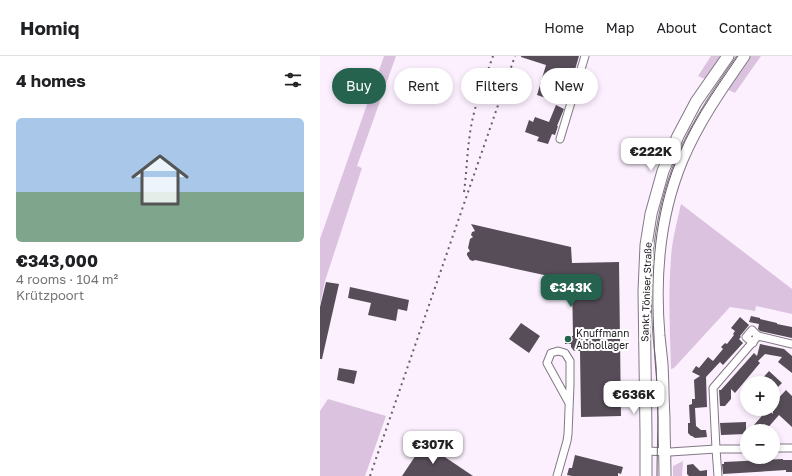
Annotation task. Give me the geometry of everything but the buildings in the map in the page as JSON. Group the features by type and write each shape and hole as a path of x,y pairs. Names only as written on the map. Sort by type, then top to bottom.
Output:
{"main road":[{"name":"Sankt Töniser Straße","path":"646,476 644,291 646,245 651,214 663,171 678,136 696,102 728,56"},
{"name":"Sankt Töniser Straße","path":"665,476 658,269 661,239 667,206 681,161 692,137 707,111 744,56"}],"street":[{"path":"560,138 585,56"},
{"path":"718,476 713,388 758,336 792,344"},
{"path":"557,476 567,441 570,385 570,361 565,353 558,351 551,353 547,363 569,403"},
{"path":"780,448 792,448"},
{"path":"646,451 670,452 740,449"}],"shaded area":[{"path":"384,56 396,56 386,84 386,68 380,68"},
{"path":"711,56 723,56 707,80 698,76"},
{"path":"749,56 761,56 735,93 726,89"},
{"path":"367,104 379,104 357,166 362,168 325,281 320,305 320,239"},
{"path":"681,204 792,289 792,314 756,306 755,311 730,307 674,368 671,369 670,272 672,244"},
{"path":"328,399 386,416 365,476 320,476 320,411"},
{"path":"683,461 682,476 673,476 673,466"}],"tram line":[{"path":"657,476 658,408 654,349 653,274 657,233 661,212 672,172 685,140 701,111 738,56"}],"railway":[{"path":"464,192 473,118 480,91 493,56"},
{"path":"370,476 515,56"}],"place":[{"name":"Knuffmann Abhollager","path":"568,339"}]}
